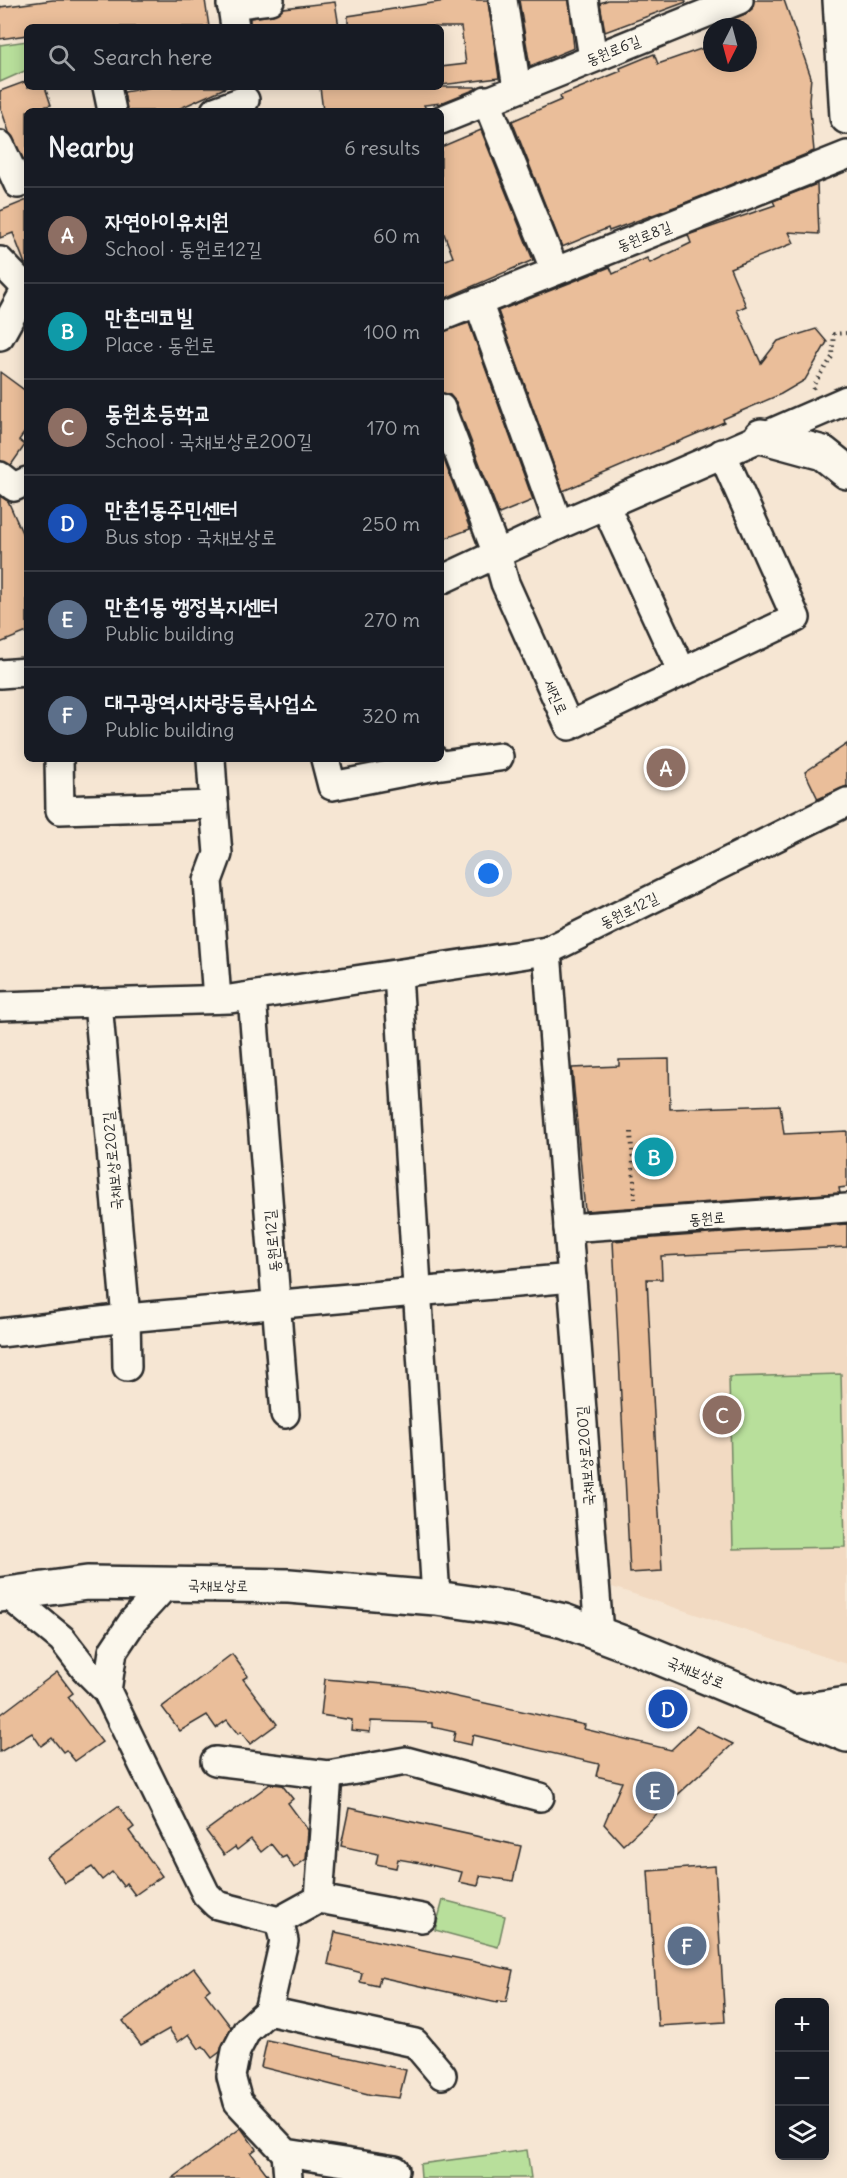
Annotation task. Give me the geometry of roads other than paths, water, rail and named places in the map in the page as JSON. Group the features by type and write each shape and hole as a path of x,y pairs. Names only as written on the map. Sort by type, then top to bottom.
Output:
{"main road":[{"path":"840,0 847,107"},
{"path":"761,436 823,453 847,472"},
{"name":"국채보상로","path":"4,1594 87,1583 289,1586 436,1598 513,1609 564,1621 599,1634 847,1735"},
{"path":"793,1712 847,1704"}],"street":[{"path":"232,11 270,0"},
{"path":"503,0 517,88"},
{"path":"584,0 593,58"},
{"name":"동원로6길","path":"444,119 739,0"},
{"path":"108,90 111,108"},
{"path":"222,108 245,99"},
{"path":"486,100 555,271"},
{"path":"0,145 15,185"},
{"name":"동원로8길","path":"444,316 847,155"},
{"path":"0,261 24,284"},
{"path":"0,336 24,292"},
{"path":"478,302 558,525"},
{"path":"444,579 558,525 847,400"},
{"name":"세진로","path":"444,416 497,554 505,583 569,726 796,618 722,453"},
{"path":"0,476 14,487 24,482"},
{"path":"605,505 682,672"},
{"path":"0,674 24,672"},
{"path":"327,762 332,786 434,763 499,757"},
{"path":"58,762 60,810 214,805"},
{"path":"211,762 218,854 208,881 217,999"},
{"name":"동원로12길","path":"0,1006 252,996 547,951 847,802"},
{"name":"국채보상로200길","path":"547,951 599,1634"},
{"path":"398,974 436,1598"},
{"name":"동원로12길","path":"252,996 277,1307"},
{"name":"국채보상로202길","path":"98,1003 126,1318 127,1367"},
{"name":"동원로","path":"568,1228 847,1208"},
{"path":"0,1333 126,1318 277,1307 572,1278"},
{"path":"277,1307 285,1414"},
{"path":"106,1691 114,1651 134,1621 167,1584"},
{"path":"4,1594 62,1639 106,1691 206,1894 217,1905 279,1921 320,1899 422,1918"},
{"path":"215,1761 327,1775 406,1761 540,1797"},
{"path":"320,1899 327,1775"},
{"path":"279,1921 285,1941 268,2011 247,2030 236,2051 231,2076 238,2102 287,2166 395,2170"},
{"path":"268,2011 415,2043 442,2074"}],"place":[{"name":"자연아이유치원","path":"666,768"},
{"name":"만촌데코빌","path":"654,1157"},
{"name":"동원초등학교","path":"722,1415"},
{"name":"만촌1동주민센터","path":"668,1709"},
{"name":"만촌1동 행정복지센터","path":"655,1791"},
{"name":"대구광역시차량등록사업소","path":"687,1946"}]}
